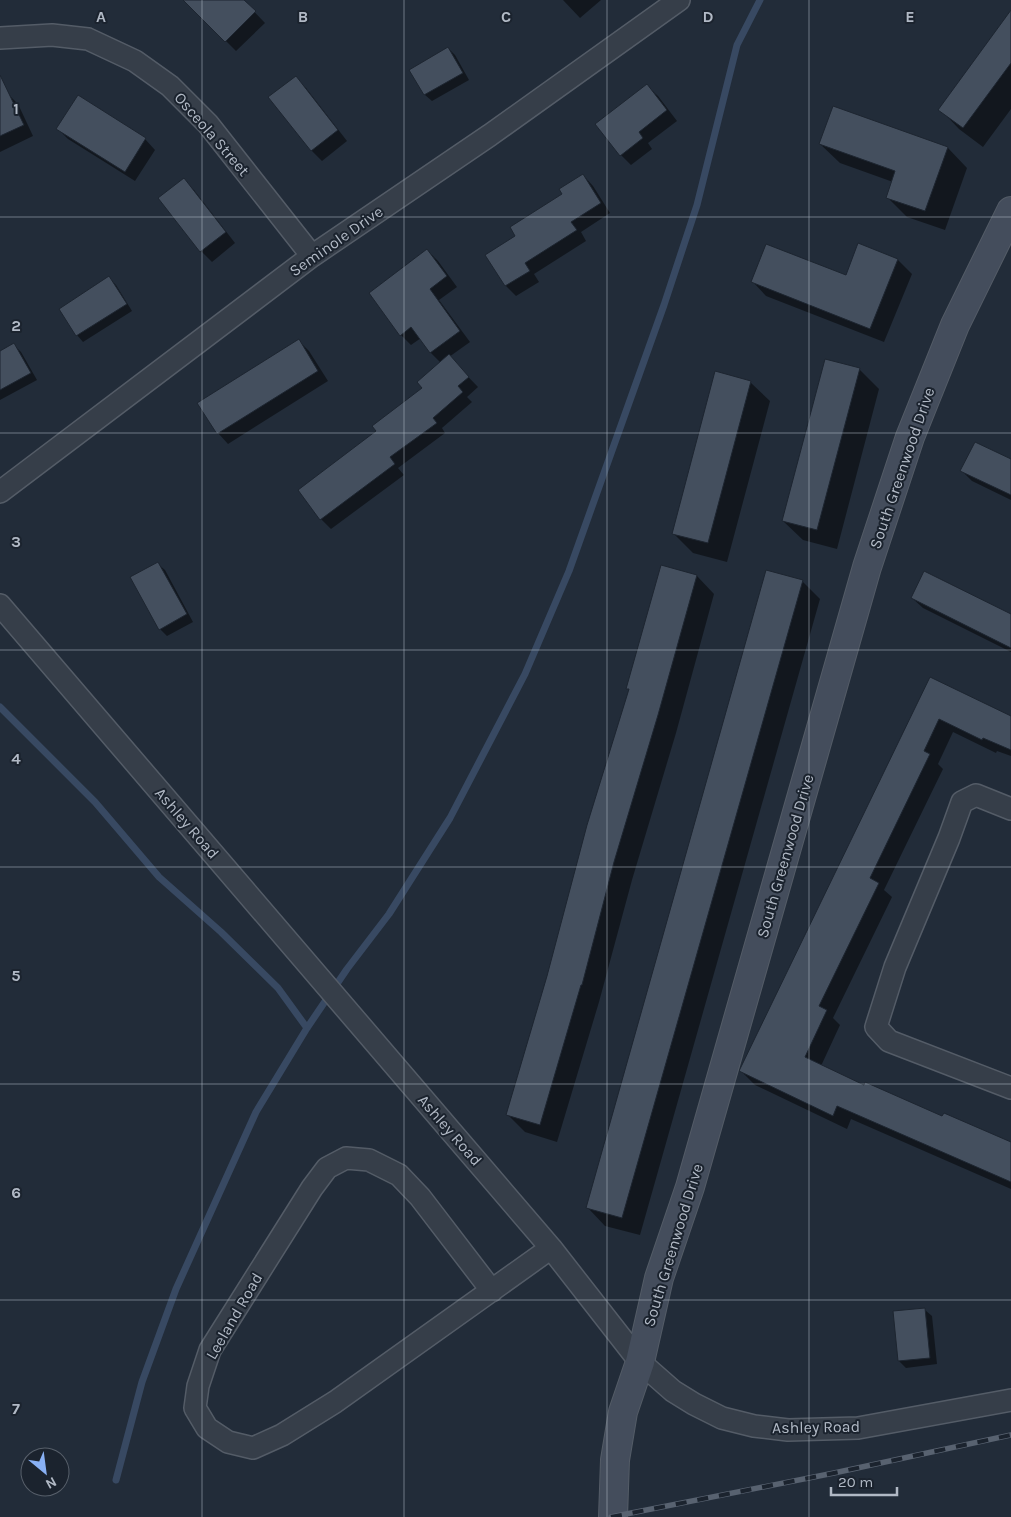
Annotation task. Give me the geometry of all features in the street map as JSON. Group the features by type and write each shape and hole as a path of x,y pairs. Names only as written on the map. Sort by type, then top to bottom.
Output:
{"street":[{"name":"Seminole Drive","path":"0,492 312,256 490,136 680,0"},
{"name":"Osceola Street","path":"0,38 52,35 88,38 135,61 170,86 208,124 312,256"},
{"name":"South Greenwood Drive","path":"613,1517 615,1460 624,1412 640,1362 659,1278 690,1187 868,567 910,437 951,334 994,242 1011,211"},
{"name":"Ashley Road","path":"0,605 551,1248 640,1362 673,1390 694,1404 722,1418 754,1426 788,1430 858,1428 1011,1400"},
{"path":"1011,808 976,795 962,802 895,967 876,1027 889,1041 1011,1088"},
{"name":"Leeland Road","path":"492,1291 420,1197 399,1175 369,1160 346,1158 327,1168 312,1188 210,1350 198,1386 195,1408 207,1428 228,1442 253,1448 282,1435 335,1402 492,1291 551,1248"}],"building":[{"path":"183,0 244,0 256,11 225,42"},
{"path":"1011,10 1011,63 963,128 938,110"},
{"path":"448,47 463,73 424,95 409,70"},
{"path":"0,75 24,125 0,136"},
{"path":"296,76 338,130 311,151 268,97"},
{"path":"647,84 667,110 639,132 643,138 620,156 595,124"},
{"path":"78,95 146,138 125,172 56,129"},
{"path":"833,106 948,147 925,211 886,198 895,171 819,144"},
{"path":"583,174 601,203 571,222 577,230 525,263 530,271 505,286 485,255 515,236 510,227 562,194 559,189"},
{"path":"184,178 226,232 200,252 158,198"},
{"path":"858,243 898,259 870,329 751,282 766,244 846,275"},
{"path":"427,249 447,276 430,289 460,331 430,353 411,327 400,336 369,293"},
{"path":"109,276 127,304 76,336 59,309"},
{"path":"299,339 318,371 217,434 197,403"},
{"path":"14,343 31,373 0,390 0,351"},
{"path":"449,354 469,377 458,386 463,392 433,418 437,423 390,457 395,464 320,520 298,490 376,431 372,426 422,388 417,382"},
{"path":"825,359 860,368 817,530 782,521"},
{"path":"715,371 751,381 708,543 672,534"},
{"path":"975,442 1011,459 1011,495 960,471"},
{"path":"158,562 187,614 159,630 130,577"},
{"path":"661,565 697,575 614,862 582,985 540,1125 506,1115 547,976 587,825 629,689 626,689"},
{"path":"766,570 803,580 622,1218 586,1208"},
{"path":"924,571 1011,614 1011,648 911,598"},
{"path":"930,677 1011,716 1011,750 983,738 982,740 939,719 924,751 930,754 870,878 879,883 819,1006 827,1010 805,1057 864,1085 865,1082 942,1116 944,1113 1011,1142 1011,1182 837,1106 833,1116 739,1071"},
{"path":"925,1308 930,1358 898,1361 893,1311"}],"waterway":[{"path":"116,1480 142,1382 176,1289 256,1112 307,1028 347,969 389,914 450,818 525,674 569,571 664,305 697,205 737,45 760,0"},
{"path":"0,707 95,802 159,877 221,932 278,988 307,1028"}],"railway":[{"path":"611,1517 834,1473 1011,1435"}]}
